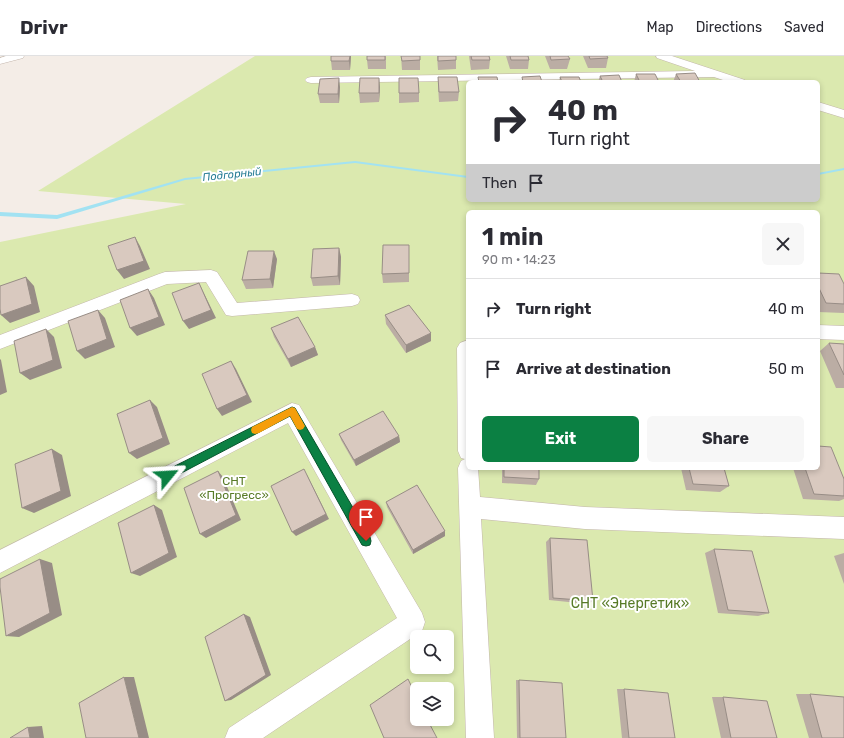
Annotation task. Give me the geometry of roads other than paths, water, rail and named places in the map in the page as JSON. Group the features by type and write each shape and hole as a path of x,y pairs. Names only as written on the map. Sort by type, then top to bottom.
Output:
{"street":[{"path":"0,61 19,56"},
{"path":"661,56 734,80"},
{"path":"311,80 713,74"},
{"path":"820,107 844,114"},
{"path":"0,342 165,278 211,276 232,310 352,300"},
{"path":"820,332 844,333"},
{"path":"0,562 292,411 413,622 239,738"},
{"path":"468,470 480,738"},
{"path":"470,507 585,518 844,528"}],"waterway":[{"name":"Подгорный","path":"0,214 57,217 185,179 355,162 466,177"},
{"name":"Подгорный","path":"820,174 844,169"}],"park label":[{"name":"СНТ «Прогресс»","path":"234,488"},
{"name":"СНТ «Энергетик»","path":"630,603"}]}
